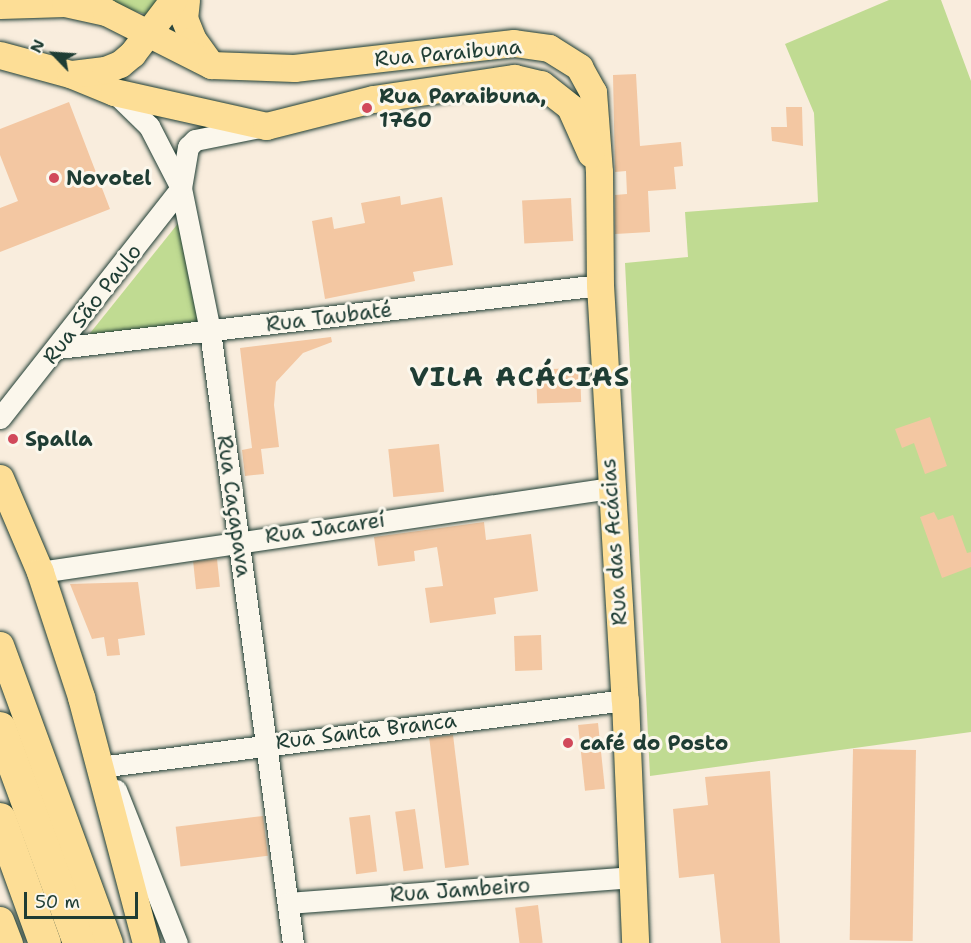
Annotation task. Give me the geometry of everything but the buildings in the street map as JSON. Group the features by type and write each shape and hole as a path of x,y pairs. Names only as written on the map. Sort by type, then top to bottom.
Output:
{"highway":[{"path":"0,728 79,943"},
{"path":"0,819 45,943"}],"main road":[{"path":"70,74 105,70 120,64 173,0"},
{"path":"186,0 184,18 192,40 211,65"},
{"name":"Rua Paraibuna","path":"8,3 65,3 106,12 211,65 294,68 514,43 549,48 579,68 593,92 599,172"},
{"name":"Rua Paraibuna","path":"0,54 70,74 114,92 266,126 373,99 514,78 541,84 570,107 599,172"},
{"name":"Rua das Acácias","path":"599,172 600,285 610,488 625,700 635,943"},
{"path":"0,478 40,572 81,697 146,943"},
{"path":"0,645 109,943"},
{"name":"Rua das Acácias","path":"634,913 650,943"},
{"path":"0,920 9,943"}],"street":[{"name":"Rua Caçapava","path":"114,92 150,126 181,188 210,331 292,943"},
{"name":"Rua Paraibuna","path":"181,188 188,147 195,140 266,126"},
{"name":"Rua São Paulo","path":"0,418 58,348 181,188"},
{"name":"Rua Taubaté","path":"58,348 600,285"},
{"name":"Rua Jacareí","path":"40,572 239,540 610,488"},
{"path":"81,697 177,943"},
{"name":"Rua Santa Branca","path":"106,766 266,742 625,700"},
{"name":"Rua Jambeiro","path":"288,903 633,877"}],"green space":[{"path":"94,0 159,0 149,15"},
{"path":"889,0 941,0 971,81 971,732 650,776 625,263 688,257 685,212 818,202 814,113 785,44"},
{"path":"184,216 202,322 87,337"}],"place":[{"name":"Rua Paraibuna, 1760","path":"367,108"},
{"name":"Novotel","path":"54,178"},
{"name":"Spalla","path":"13,439"},
{"name":"café do Posto","path":"568,743"}],"district":[{"name":"VILA ACÁCIAS","path":"520,377"}]}
